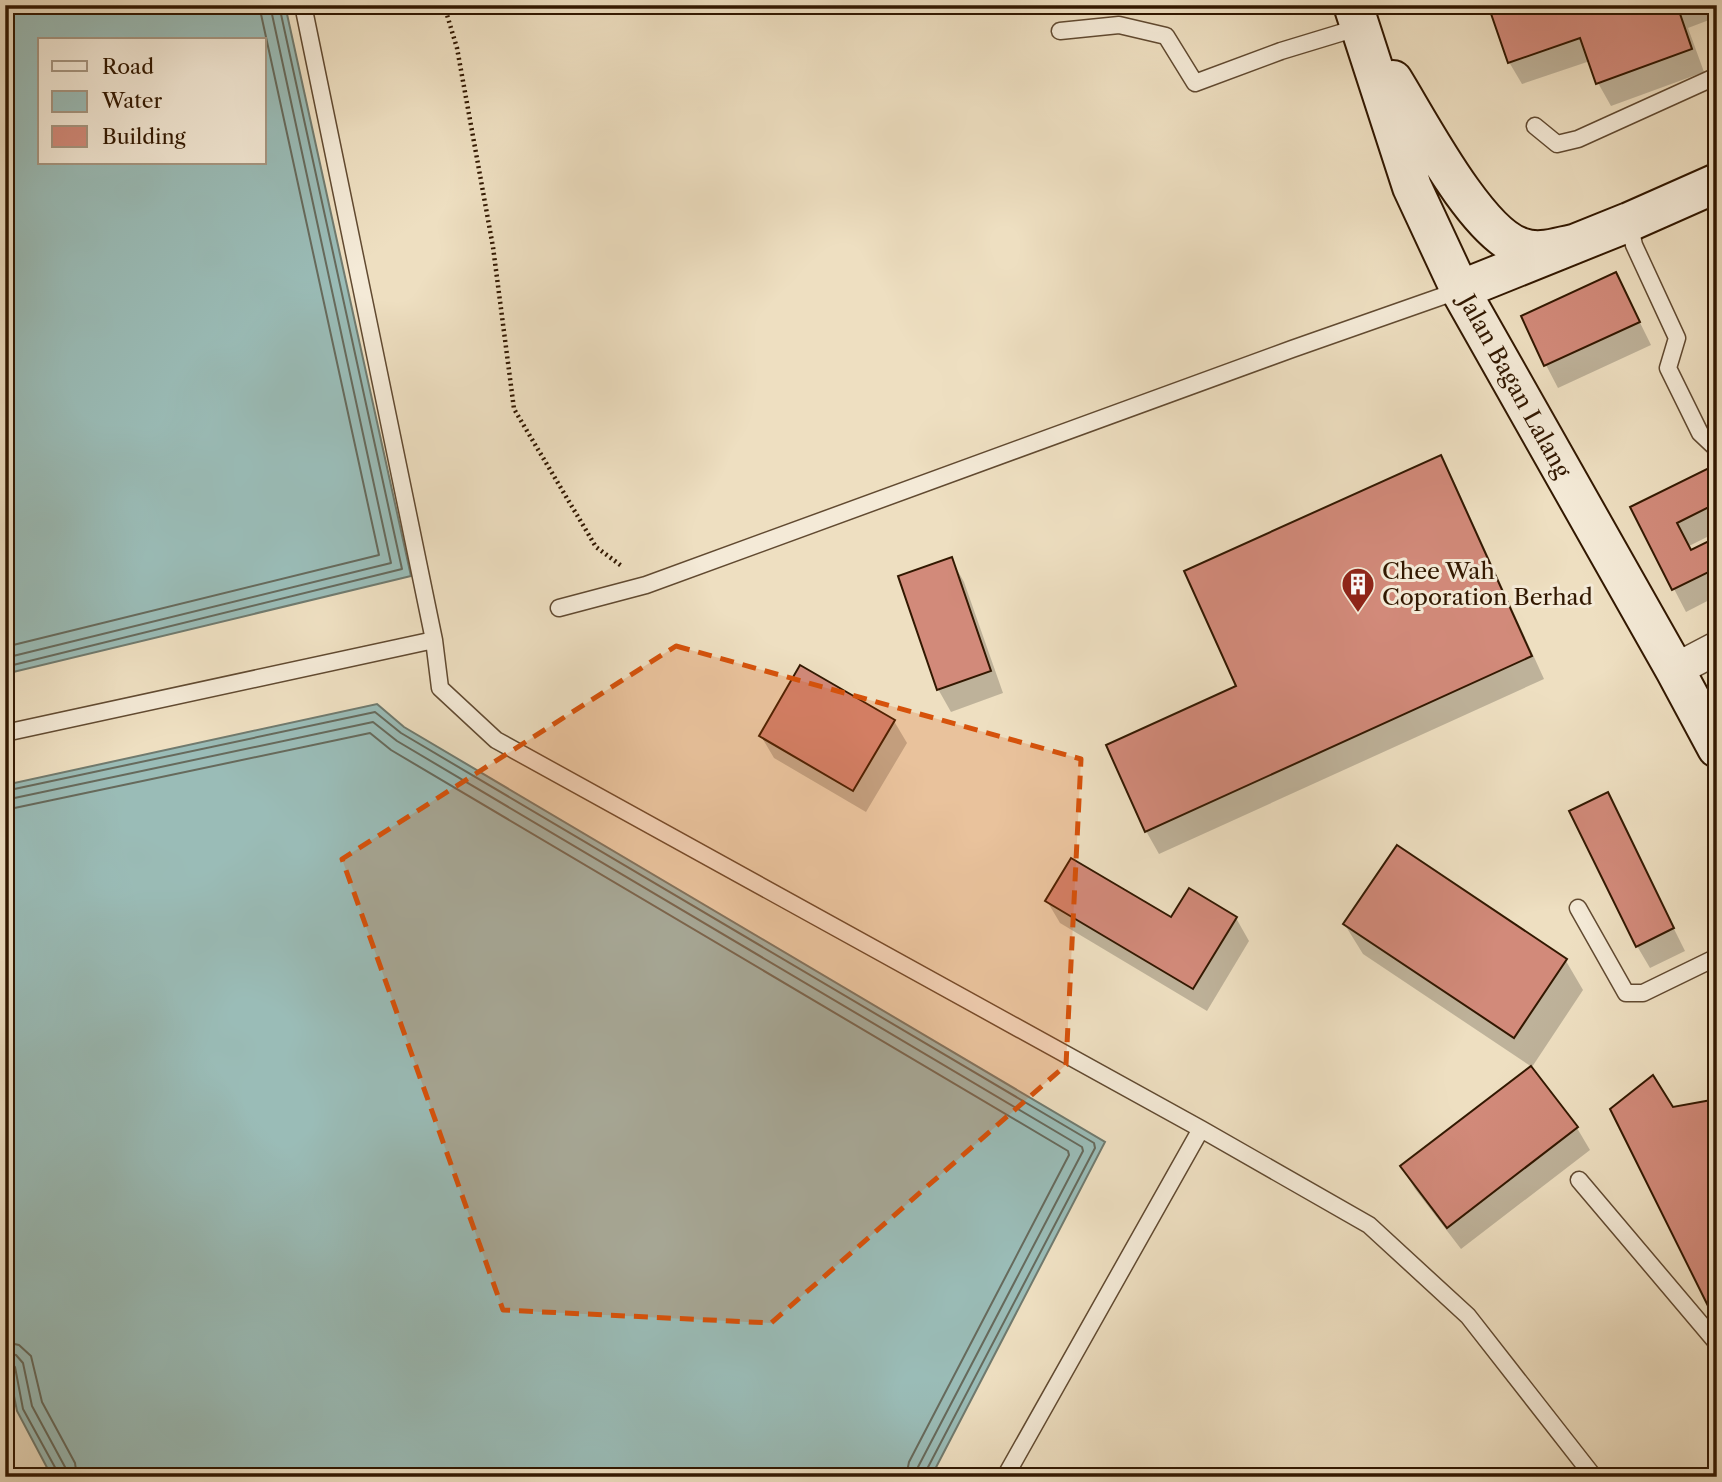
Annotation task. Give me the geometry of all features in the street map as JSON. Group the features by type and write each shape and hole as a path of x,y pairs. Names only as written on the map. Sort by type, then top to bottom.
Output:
{"main road":[{"path":"1358,21 1475,211 1496,233 1518,247 1539,252 1573,244"},
{"name":"Jalan Bagan Lalang","path":"1358,21 1412,187 1460,290 1717,748"},
{"path":"1460,290 1629,222 1717,183"}],"street":[{"path":"1675,670 1717,648"}],"lane":[{"path":"303,5 434,640 440,688 496,740 1201,1129 1368,1225 1468,1316 1594,1477"},
{"path":"1060,31 1119,25 1166,36 1195,83 1358,21"},
{"path":"1535,126 1557,144 1578,139 1717,76"},
{"path":"1629,222 1634,245 1678,338 1668,368 1700,433 1717,449"},
{"path":"559,608 646,585 1460,290"},
{"path":"5,733 434,640"},
{"path":"1578,908 1626,993 1643,993 1717,957"},
{"path":"1005,1477 1201,1129"},
{"path":"1579,1180 1717,1343"}],"path":[{"path":"444,5 457,48 493,247 514,409 596,547 646,585"}],"highlighted area":[{"path":"676,646 1081,759 1066,1065 771,1323 503,1310 342,859"}],"water":[{"path":"5,5 285,5 411,576 5,674"},
{"path":"377,704 404,727 1105,1142 931,1477 52,1477 17,1411 5,1352 5,785"}],"building":[{"path":"1488,5 1677,5 1692,49 1596,84 1580,38 1508,63"},
{"path":"1616,272 1640,322 1544,366 1521,316"},
{"name":"Chee Wah Coporation Berhad","path":"1441,455 1532,656 1145,832 1106,745 1236,686 1184,571"},
{"path":"1717,464 1717,503 1677,523 1691,550 1717,537 1717,568 1672,590 1630,507"},
{"path":"952,557 991,671 937,690 898,576"},
{"path":"800,665 895,720 853,791 759,736"},
{"path":"1608,792 1674,928 1636,947 1569,811"},
{"path":"1397,845 1567,959 1514,1038 1343,924"},
{"path":"1071,858 1171,917 1189,888 1237,917 1193,989 1045,901"},
{"path":"1531,1066 1578,1127 1447,1228 1400,1166"},
{"path":"1653,1075 1673,1107 1717,1099 1717,1324 1610,1109"}],"place":[{"name":"Chee Wah Coporation Berhad","path":"1358,614"}]}
